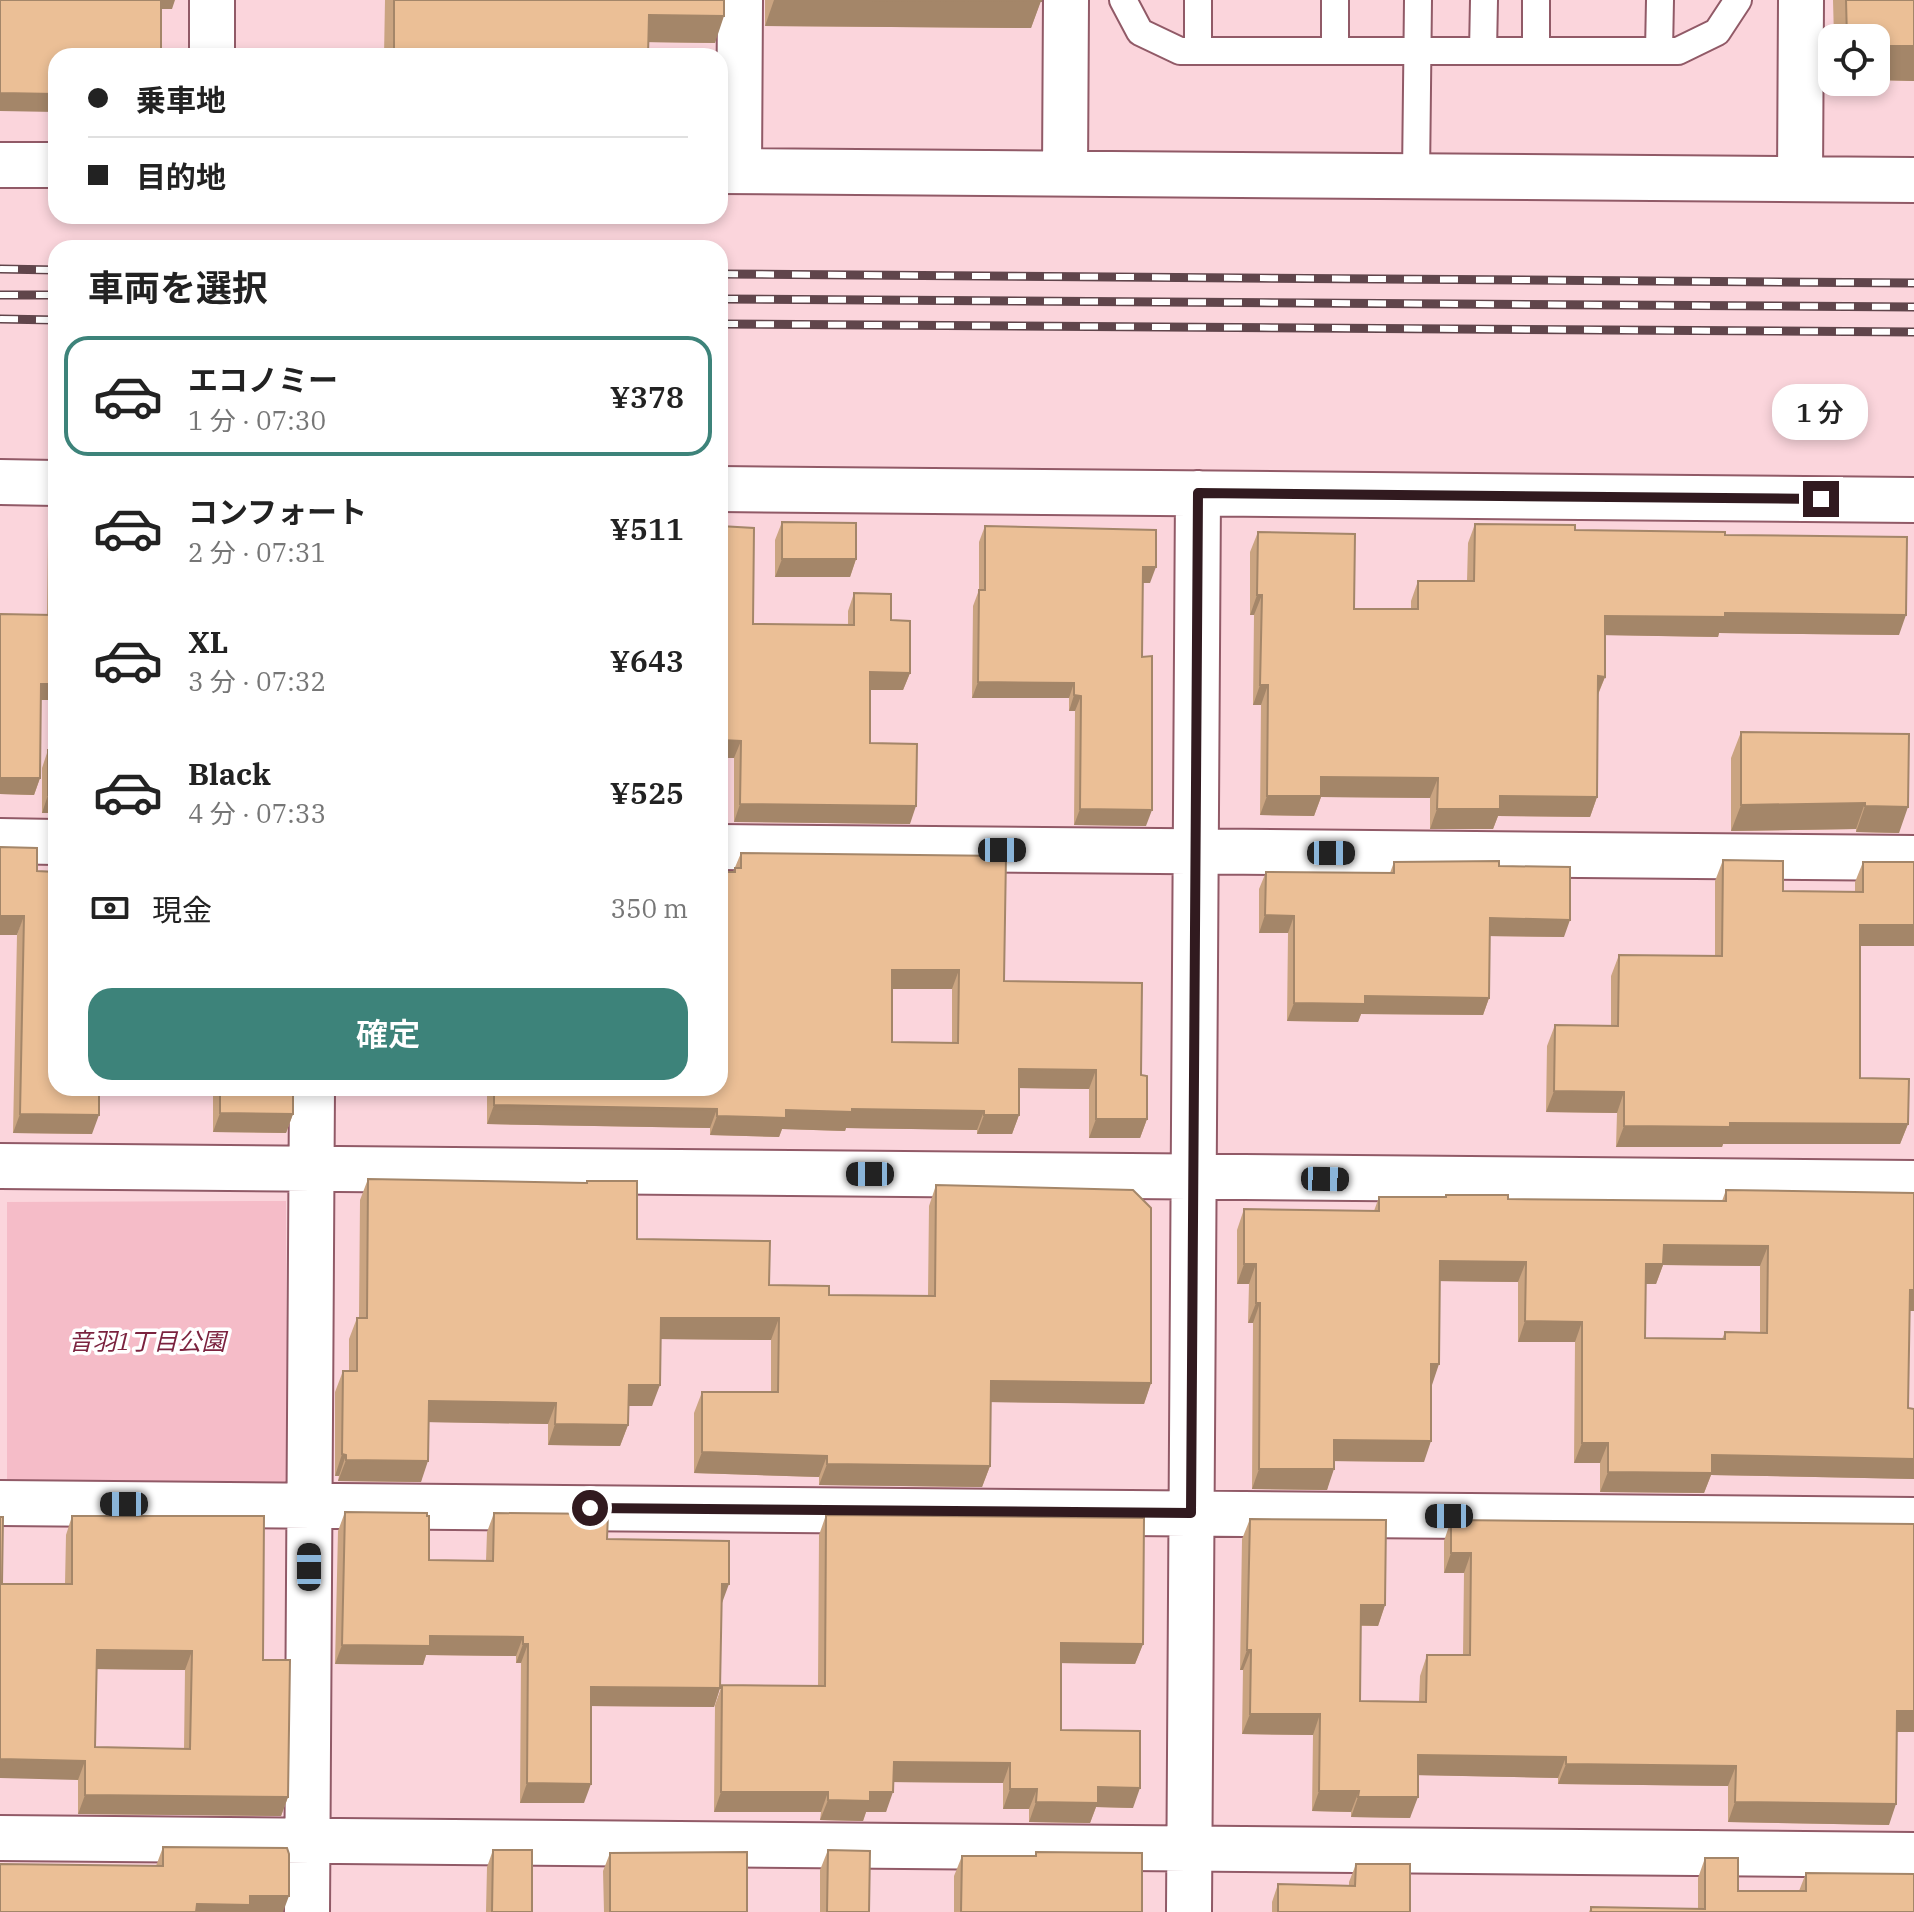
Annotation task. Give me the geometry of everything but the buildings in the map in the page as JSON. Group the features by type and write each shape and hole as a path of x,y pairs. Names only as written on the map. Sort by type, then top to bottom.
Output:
{"street":[{"path":"212,0 212,48"},
{"path":"740,0 729,171 1914,180"},
{"path":"1065,173 1066,0"},
{"path":"1800,179 1801,0"},
{"path":"0,165 48,165"},
{"path":"0,482 48,483"},
{"path":"728,489 1914,500"},
{"path":"1189,1912 1198,493"},
{"path":"0,841 48,842"},
{"path":"728,847 1914,858"},
{"path":"307,1912 312,1096"},
{"path":"0,1166 1914,1183"},
{"path":"0,1503 1914,1520"},
{"path":"0,1838 1914,1855"}],"lane":[{"path":"1123,0 1140,32 1180,51 1678,51 1717,32 1738,0"},
{"path":"1198,0 1198,51"},
{"path":"1335,0 1335,51"},
{"path":"1416,176 1418,0"},
{"path":"1483,51 1484,0"},
{"path":"1536,0 1536,51"},
{"path":"1659,51 1660,0"}],"green space":[{"name":"音羽1丁目公園","path":"286,1201 287,1483 7,1484 7,1202"}],"railway":[{"path":"0,269 48,270"},
{"path":"728,274 1914,283"},
{"path":"0,295 48,295"},
{"path":"728,299 1914,307"},
{"path":"0,319 48,320"},
{"path":"728,324 1914,332"}],"route":[{"path":"590,1508 1191,1513 1198,493 1821,499"}]}
